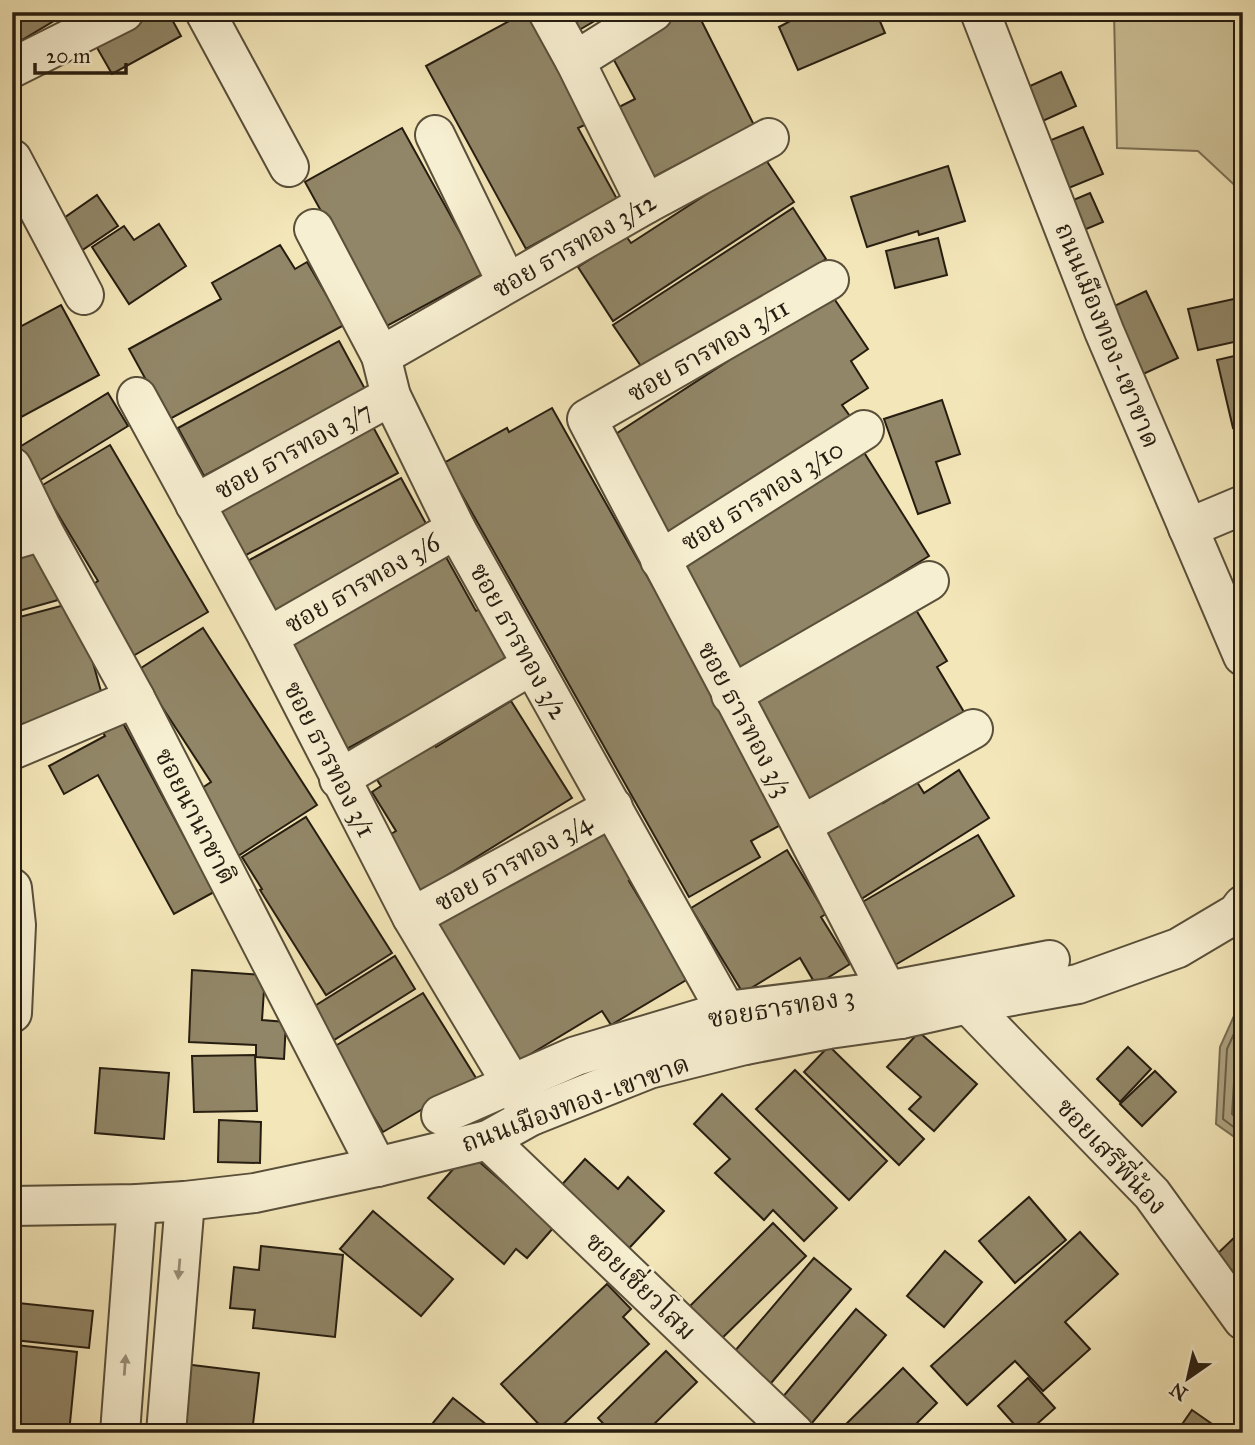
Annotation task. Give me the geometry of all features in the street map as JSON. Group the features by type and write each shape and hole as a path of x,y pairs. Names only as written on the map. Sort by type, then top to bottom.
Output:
{"street":[{"path":"12,68 124,12"},
{"path":"205,12 289,167"},
{"path":"548,12 646,204"},
{"path":"575,61 653,12"},
{"name":"ถนนเมืองทอง-เขาขาด","path":"980,12 1104,331 1243,656"},
{"path":"435,135 507,283"},
{"name":"ซอย ธารทอง 3/12","path":"381,356 646,204 769,138"},
{"path":"12,159 84,295"},
{"name":"ซอย ธารทอง 3/2","path":"314,229 381,356 391,396 456,529 745,1045"},
{"name":"ซอย ธารทอง 3/11","path":"587,419 829,280"},
{"name":"ซอย ธารทอง 3/7","path":"195,504 391,396"},
{"name":"ซอย ธารทอง 3/1","path":"137,397 268,637 412,917 522,1101"},
{"name":"ซอย ธารทอง 3/3","path":"587,419 894,1005"},
{"name":"ซอย ธารทอง 3/10","path":"660,560 864,430"},
{"name":"ซอยนานาชาติ","path":"12,467 28,536 135,698 377,1167"},
{"path":"1188,528 1243,505"},
{"name":"ซอย ธารทอง 3/6","path":"268,637 456,529"},
{"path":"731,695 929,581"},
{"path":"339,779 532,665"},
{"path":"12,750 135,698"},
{"path":"802,825 973,729"},
{"name":"ซอย ธารทอง 3/4","path":"412,917 613,807"},
{"path":"12,888 16,925 12,1013"},
{"name":"ถนนเมืองทอง-เขาขาด","path":"12,1206 137,1204 255,1193 488,1140 522,1101 745,1045 829,1029 894,1005 968,1004 1078,984 1178,948 1237,913 1243,905"},
{"name":"ซอยธารทอง 3","path":"441,1115 522,1101 576,1056 726,1011 894,1005 1050,960"},
{"name":"ซอยเสรีพี่น้อง","path":"968,1004 1152,1194 1243,1320"},
{"name":"ซอยเชี่ยวโสม","path":"488,1140 794,1433"},
{"path":"166,1433 185,1201"},
{"path":"120,1433 137,1204"}],"shaded area":[{"path":"1114,12 1243,12 1243,193 1198,151 1117,148"}],"water":[{"path":"1243,996 1243,1143 1216,1124 1220,1047"}],"building":[{"path":"12,12 60,12 62,16 12,46"},
{"path":"142,12 168,12 181,36 112,74 92,39"},
{"path":"526,12 589,123 578,128 617,199 526,249 426,66"},
{"path":"562,12 610,12 574,33"},
{"path":"678,12 697,12 754,125 648,180 611,111 635,99 608,49"},
{"path":"807,12 876,12 885,33 798,70 779,27"},
{"path":"1061,72 1076,106 1036,124 1021,90"},
{"path":"1083,127 1103,174 1054,194 1034,147"},
{"path":"402,128 483,274 385,327 305,182"},
{"path":"764,157 794,202 613,321 578,267 626,236 631,243"},
{"path":"948,166 965,221 919,235 918,231 867,247 851,197"},
{"path":"1090,193 1103,222 1072,235 1059,206"},
{"path":"97,195 118,226 81,251 61,220"},
{"path":"793,208 826,259 647,375 613,325"},
{"path":"159,224 186,266 129,304 92,247 124,226 134,240"},
{"path":"938,238 947,275 895,288 886,251"},
{"path":"280,245 295,269 307,262 344,325 168,420 129,349 221,299 212,283"},
{"path":"1146,291 1178,358 1139,376 1108,309"},
{"path":"831,294 868,349 851,361 868,388 842,405 852,419 672,537 608,439"},
{"path":"1243,297 1243,340 1198,350 1188,309"},
{"path":"61,305 99,375 14,421 12,331"},
{"path":"339,341 365,389 204,476 178,428"},
{"path":"1243,354 1243,426 1233,428 1217,360"},
{"path":"108,393 128,426 34,484 13,451"},
{"path":"942,400 960,454 936,462 950,503 918,514 884,419"},
{"path":"552,408 786,822 751,841 760,857 689,897 444,463 507,428 509,432"},
{"path":"372,425 398,473 237,560 211,513"},
{"path":"110,445 208,612 128,659 86,589 98,581 41,486"},
{"path":"860,446 929,556 741,672 676,568"},
{"path":"401,478 429,529 270,615 242,564"},
{"path":"43,546 58,600 12,613 12,554"},
{"path":"446,557 476,611 483,607 511,659 345,750 286,645"},
{"path":"76,602 104,702 15,726 12,716 12,619"},
{"path":"913,605 947,661 937,667 967,717 814,809 749,703"},
{"path":"203,628 317,805 238,856 196,792 211,782 138,670"},
{"path":"511,701 572,798 420,892 386,837 396,831 372,792 381,786 372,772 429,736 436,747"},
{"path":"117,712 214,892 174,914 98,775 64,794 49,766 105,736 98,722"},
{"path":"959,770 989,818 858,901 811,827 874,788 883,803 917,782 924,793"},
{"path":"306,817 392,953 326,995 242,857"},
{"path":"598,823 632,880 629,881 688,979 611,1025 602,1011 519,1061 430,923"},
{"path":"978,835 1014,896 895,965 859,904"},
{"path":"787,850 826,914 821,917 850,964 816,985 800,958 743,993 691,908"},
{"path":"395,956 415,989 334,1040 313,1007"},
{"path":"192,970 265,975 262,1020 286,1022 284,1059 256,1057 256,1045 189,1042"},
{"path":"423,993 476,1078 383,1132 332,1048"},
{"path":"919,1032 977,1084 934,1131 909,1109 921,1097 887,1067"},
{"path":"829,1046 924,1139 899,1165 804,1072"},
{"path":"1128,1047 1151,1069 1120,1102 1097,1079"},
{"path":"255,1055 257,1111 194,1112 192,1056"},
{"path":"100,1068 169,1073 164,1139 95,1133"},
{"path":"795,1070 887,1161 849,1200 756,1109"},
{"path":"1155,1071 1176,1092 1142,1126 1120,1104"},
{"path":"722,1094 837,1208 804,1241 773,1210 764,1220 715,1173 730,1159 694,1124"},
{"path":"219,1120 261,1122 260,1163 218,1162"},
{"path":"468,1152 554,1227 527,1258 516,1249 504,1264 428,1198"},
{"path":"585,1159 618,1189 628,1177 664,1211 617,1261 550,1198"},
{"path":"1029,1197 1066,1240 1015,1283 979,1241"},
{"path":"373,1211 453,1279 421,1316 340,1249"},
{"path":"773,1223 806,1256 714,1346 682,1314"},
{"path":"1243,1229 1243,1292 1211,1260"},
{"path":"1080,1232 1118,1274 1065,1322 1090,1349 1043,1391 1015,1361 967,1405 931,1366"},
{"path":"261,1246 343,1255 335,1337 253,1328 255,1310 230,1308 234,1267 259,1270"},
{"path":"945,1251 982,1282 944,1327 907,1296"},
{"path":"814,1258 851,1289 766,1389 729,1358"},
{"path":"607,1284 631,1309 623,1317 649,1344 554,1433 547,1433 501,1384"},
{"path":"18,1303 93,1311 89,1348 14,1340"},
{"path":"856,1309 886,1335 806,1430 776,1405"},
{"path":"16,1345 77,1352 69,1433 12,1433 12,1379"},
{"path":"666,1351 697,1382 645,1433 612,1433 598,1418"},
{"path":"184,1364 259,1373 252,1433 177,1433"},
{"path":"903,1368 937,1403 907,1433 837,1433"},
{"path":"1028,1378 1055,1408 1027,1433 1022,1433 998,1406"},
{"path":"453,1398 497,1433 433,1433 428,1429"},
{"path":"1192,1410 1225,1433 1176,1433"}]}
